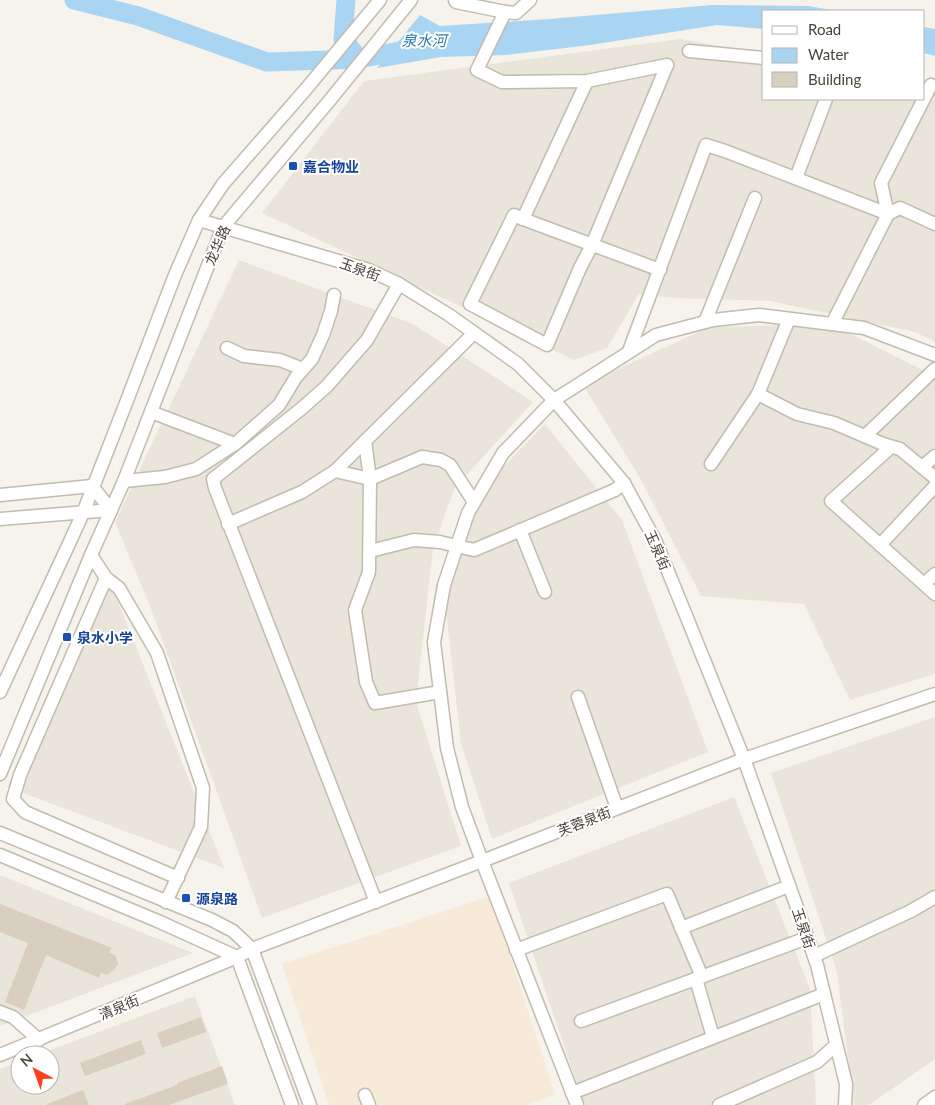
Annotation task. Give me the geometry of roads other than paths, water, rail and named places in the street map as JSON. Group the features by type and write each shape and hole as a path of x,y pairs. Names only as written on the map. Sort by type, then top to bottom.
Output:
{"street":[{"name":"龙华路","path":"83,513 175,275 199,220 223,184 380,0"},
{"path":"455,0 456,2 516,13 530,0"},
{"name":"龙华路","path":"111,510 223,227 410,2"},
{"path":"505,12 477,70 502,82 587,81 667,65 592,245 580,268 547,345 470,304 514,215 592,245 660,270"},
{"path":"689,51 762,58"},
{"path":"523,219 587,81"},
{"path":"796,178 826,100"},
{"path":"888,214 881,183 922,100"},
{"path":"629,351 706,145 888,214"},
{"path":"705,322 755,198"},
{"path":"832,324 888,214 900,208 935,224"},
{"name":"玉泉街","path":"199,220 369,270 399,284 449,315 518,364 554,400 624,483 656,542 744,759 808,938 846,1084 845,1105"},
{"path":"376,902 228,524 213,479 301,410 327,386 367,340 399,284"},
{"path":"124,481 164,477 196,469 235,444 279,405 296,377 312,359 331,311 334,294"},
{"path":"577,1105 462,808 447,748 434,642 444,585 468,513 503,453 554,400 656,335 713,320 758,315 864,328 935,356"},
{"path":"711,464 758,394 789,319"},
{"path":"228,524 302,492 335,471 474,333"},
{"path":"227,348 244,356 280,360 303,370"},
{"path":"865,436 935,370"},
{"path":"758,394 797,414 834,423 900,450 935,478"},
{"path":"151,412 235,444"},
{"path":"365,441 370,479 369,572 354,610 366,682 375,703 440,692"},
{"path":"891,447 832,502 935,594"},
{"path":"922,467 935,456"},
{"path":"335,471 370,479 422,457 441,460 450,466 474,502"},
{"path":"370,551 414,540 440,542 474,550 616,490 624,483"},
{"path":"0,495 92,486 111,510"},
{"path":"880,545 935,486"},
{"path":"0,519 111,510"},
{"path":"0,774 111,510"},
{"path":"1,686 83,513"},
{"path":"520,530 545,592"},
{"path":"91,555 106,578 119,588 157,653 203,788 201,827 166,902"},
{"path":"924,584 935,574"},
{"path":"106,578 20,775 13,799 25,812 178,878"},
{"name":"芙蓉泉街","path":"237,957 252,949 744,759 935,694"},
{"path":"578,697 617,808"},
{"path":"0,833 212,920 233,932 252,949 310,1105"},
{"path":"0,855 160,922 237,957 292,1105"},
{"path":"682,928 789,886"},
{"path":"516,950 667,894 682,928 699,978 713,1037"},
{"path":"814,956 911,912 935,897"},
{"path":"581,1021 808,938"},
{"name":"清泉街","path":"0,1056 237,957"},
{"path":"572,1092 824,994"},
{"path":"0,1012 13,1017 39,1040"},
{"path":"719,1105 817,1062 836,1045"},
{"path":"924,1105 935,1097"}],"water":[{"name":"泉水河","path":"712,5 808,6 831,10 762,10 762,29 717,25 590,45 505,55 441,57 377,68 420,15 440,26"},
{"path":"925,27 935,29 935,56 925,53"}],"waterway":[{"name":"泉水河","path":"74,0 138,16 267,62 359,59 414,48"},
{"path":"346,0 343,39 355,54"}],"place":[{"name":"嘉合物业","path":"293,166"},
{"name":"泉水小学","path":"67,637"},
{"name":"源泉路","path":"186,898"}]}
